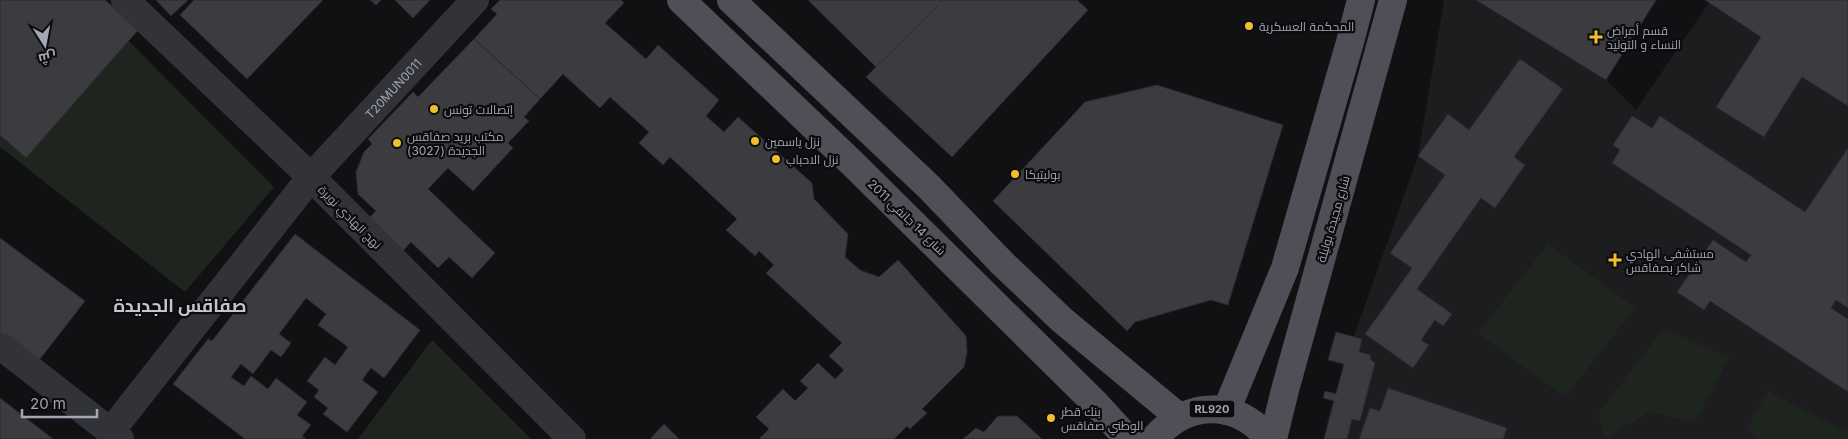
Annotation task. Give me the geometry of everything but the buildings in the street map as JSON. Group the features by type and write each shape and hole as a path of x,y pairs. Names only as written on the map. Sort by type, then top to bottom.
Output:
{"main road":[{"name":"شارع 14 جانفي 2011","path":"681,0 871,182 1095,403 1128,439"},
{"path":"731,0 929,187 1002,263 1062,320 1179,417"},
{"path":"1226,411 1285,268 1361,0"},
{"name":"شارع مجيدة بوليلة","path":"1273,439 1394,0"},
{"name":"RL920","path":"1154,439 1164,427 1179,417 1194,411 1210,409 1226,411 1244,417 1260,428 1269,439"}],"street":[{"name":"نهج الهادي نويرة","path":"125,0 311,177 572,439"},
{"name":"T20MUN0011","path":"115,435 311,177 475,0"},
{"path":"2,347 115,435"}],"shaded area":[{"name":"مستشفى الهادي شاكر بصفاقس","path":"1444,0 1476,0 1606,80 1636,110 1711,0 1848,0 1848,439 1336,439 1327,422 1344,364 1418,156"},
{"path":"107,19 274,187 185,292 0,147 0,129"},
{"path":"1548,244 1635,308 1565,397 1478,333"},
{"path":"1664,328 1729,358 1695,422 1649,412 1604,439 1599,413"},
{"path":"432,340 531,439 358,439"},
{"path":"1768,391 1848,432 1848,439 1757,439 1747,428"}],"place":[{"name":"المحكمة العسكرية","path":"1249,26"},
{"name":"قسم أمراض النساء و التوليد","path":"1596,37"},
{"name":"إتصالات تونس","path":"434,109"},
{"name":"نزل ياسمين","path":"755,141"},
{"name":"مكتب بريد صفاقس الجديدة (3027)","path":"397,143"},
{"name":"نزل الاحباب","path":"776,159"},
{"name":"بوليتيكا","path":"1015,174"},
{"name":"مستشفى الهادي شاكر بصفاقس","path":"1615,260"},
{"name":"بنك قطر الوطني صفاقس","path":"1051,418"}],"district":[{"name":"صفاقس الجديدة","path":"180,305"}]}
